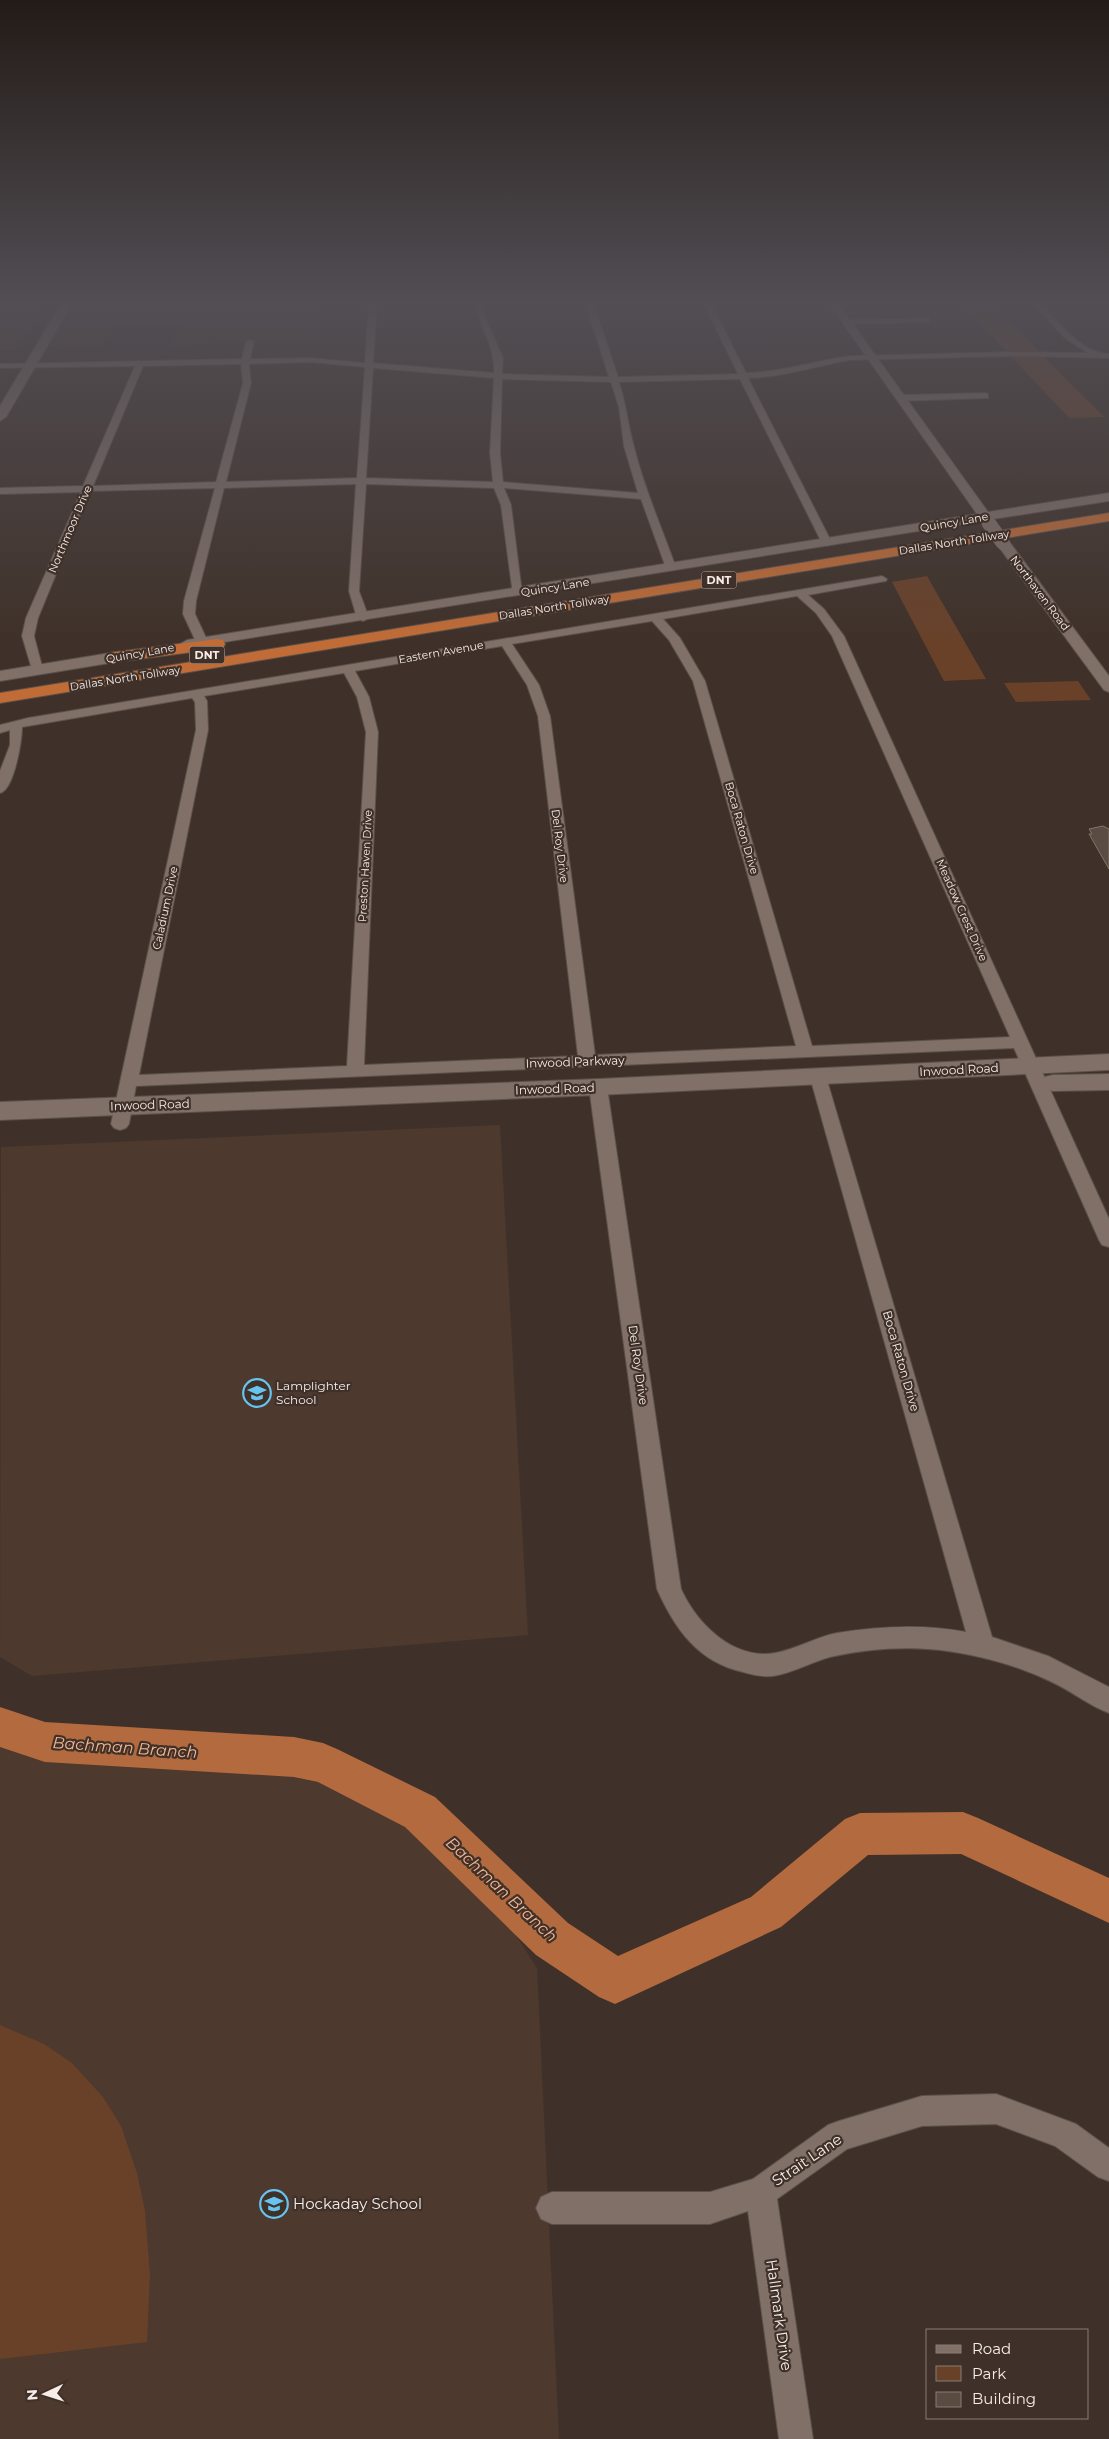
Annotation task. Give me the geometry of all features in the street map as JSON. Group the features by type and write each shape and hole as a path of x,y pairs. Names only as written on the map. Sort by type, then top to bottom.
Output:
{"highway":[{"name":"Dallas North Tollway","path":"0,689 1109,508"},
{"name":"Dallas North Tollway","path":"0,698 1109,518"},
{"path":"116,657 370,623 415,621"},
{"path":"8,722 238,659"}],"main road":[{"name":"Quincy Lane","path":"0,676 116,657"},
{"name":"Inwood Road","path":"0,1111 122,1115 600,1096 1035,1075 1109,1062"},
{"name":"Inwood Road","path":"1035,1075 1109,1082"},
{"name":"Inwood Road","path":"0,1130 122,1115"}],"street":[{"name":"Northmoor Drive","path":"37,670 28,629 118,416"},
{"path":"202,642 189,614 190,601 219,485 239,416"},
{"path":"363,618 354,591 365,416"},
{"path":"497,416 495,453 499,490 506,505 517,593"},
{"path":"625,416 629,446 644,496 655,519 671,568"},
{"path":"764,416 828,543"},
{"name":"Northaven Road","path":"915,416 981,508 986,519 1003,543 1109,687"},
{"path":"0,491 361,481 499,485 644,496"},
{"name":"Quincy Lane","path":"116,657 986,519 1109,497"},
{"name":"Eastern Avenue","path":"0,728 8,722 28,722 882,578"},
{"name":"Meadow Crest Drive","path":"799,592 820,611 838,636 1109,1240"},
{"name":"Boca Raton Drive","path":"654,616 674,638 699,681 806,1052"},
{"name":"Del Roy Drive","path":"504,641 527,672 537,690 544,716 587,1061"},
{"name":"Preston Haven Drive","path":"348,668 363,697 372,732 355,1070"},
{"name":"Caladium Drive","path":"122,1115 202,730 201,701 195,694"},
{"path":"0,789 16,745 8,722"},
{"name":"Inwood Parkway","path":"130,1081 1021,1042"},
{"name":"Boca Raton Drive","path":"821,1086 982,1645"},
{"name":"Del Roy Drive","path":"600,1096 669,1589 678,1611 697,1635 717,1652 737,1661 768,1665 832,1645 911,1637 982,1645 1059,1672 1109,1701"},
{"name":"Strait Lane","path":"552,2208 710,2208 761,2192 839,2136 922,2110 996,2109 1065,2135 1109,2166"},
{"name":"Hallmark Drive","path":"761,2192 796,2439"}],"shaded area":[{"name":"Lamplighter School","path":"500,1125 528,1635 32,1676 0,1657 1,1147"},
{"name":"Hockaday School","path":"0,1732 33,1744 132,1752 212,1752 275,1755 339,1772 417,1817 473,1869 537,1968 559,2439 0,2439"}],"green space":[{"path":"1067,416 1104,417 1069,418"},
{"path":"927,576 986,679 944,681 892,582"},
{"path":"1078,681 1091,700 1016,702 1004,683"},
{"path":"0,2025 44,2044 72,2063 103,2097 121,2126 137,2173 145,2211 150,2274 147,2342 0,2359"}],"building":[{"path":"1103,826 1109,829 1109,869 1089,834 1092,834 1089,829"}],"waterway":[{"name":"Bachman Branch","path":"0,1727 45,1742 294,1757 323,1763 420,1812 552,1939 615,1981 766,1912 860,1834 963,1833 1109,1901"}],"place":[{"name":"Lamplighter School","path":"257,1393"},
{"name":"Hockaday School","path":"274,2204"}]}
